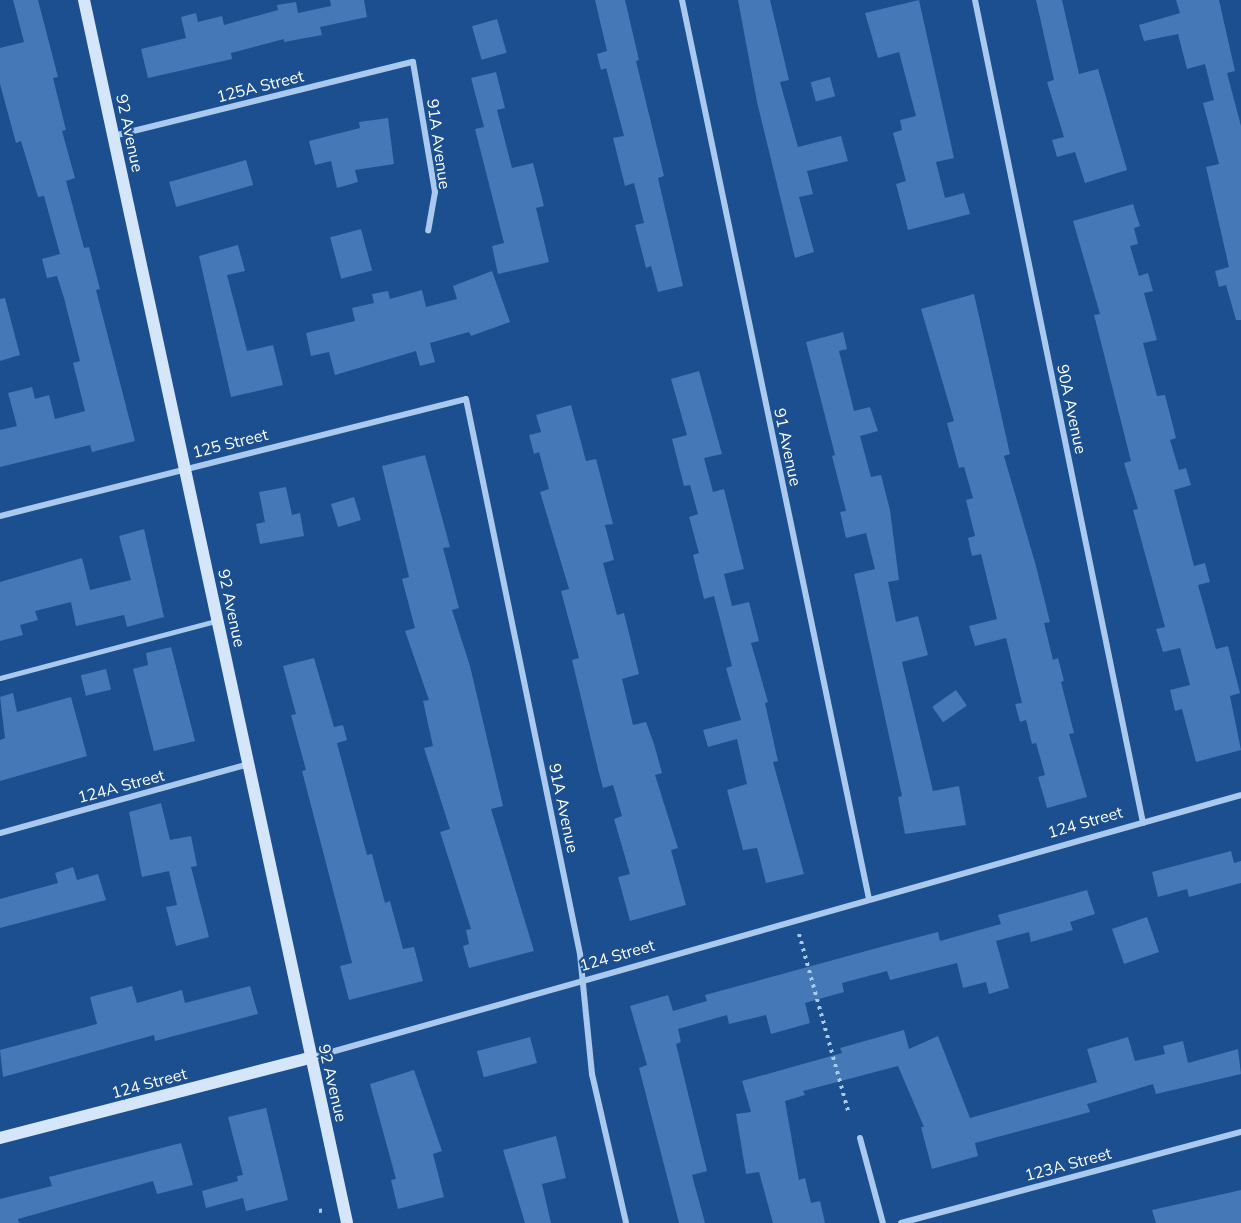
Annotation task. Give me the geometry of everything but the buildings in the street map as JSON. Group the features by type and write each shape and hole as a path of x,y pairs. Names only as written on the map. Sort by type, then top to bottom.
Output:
{"street":[{"name":"92 Avenue","path":"84,0 347,1223"},
{"name":"91 Avenue","path":"682,0 869,899"},
{"name":"90A Avenue","path":"975,0 1143,823"},
{"name":"125A Street","path":"113,136 413,62"},
{"name":"91A Avenue","path":"413,62 435,192 428,230"},
{"name":"91A Avenue","path":"466,399 580,954 592,1074 626,1223"},
{"name":"125 Street","path":"0,516 466,399"},
{"name":"124A Street","path":"0,833 249,764"},
{"name":"124 Street","path":"0,1138 310,1058 1241,795"},
{"name":"123A Street","path":"901,1223 1241,1132"},
{"path":"860,1138 883,1223"}],"lane":[{"path":"0,678 218,620"}],"path":[{"path":"799,934 848,1111"},
{"path":"319,1211 326,1210"}]}
